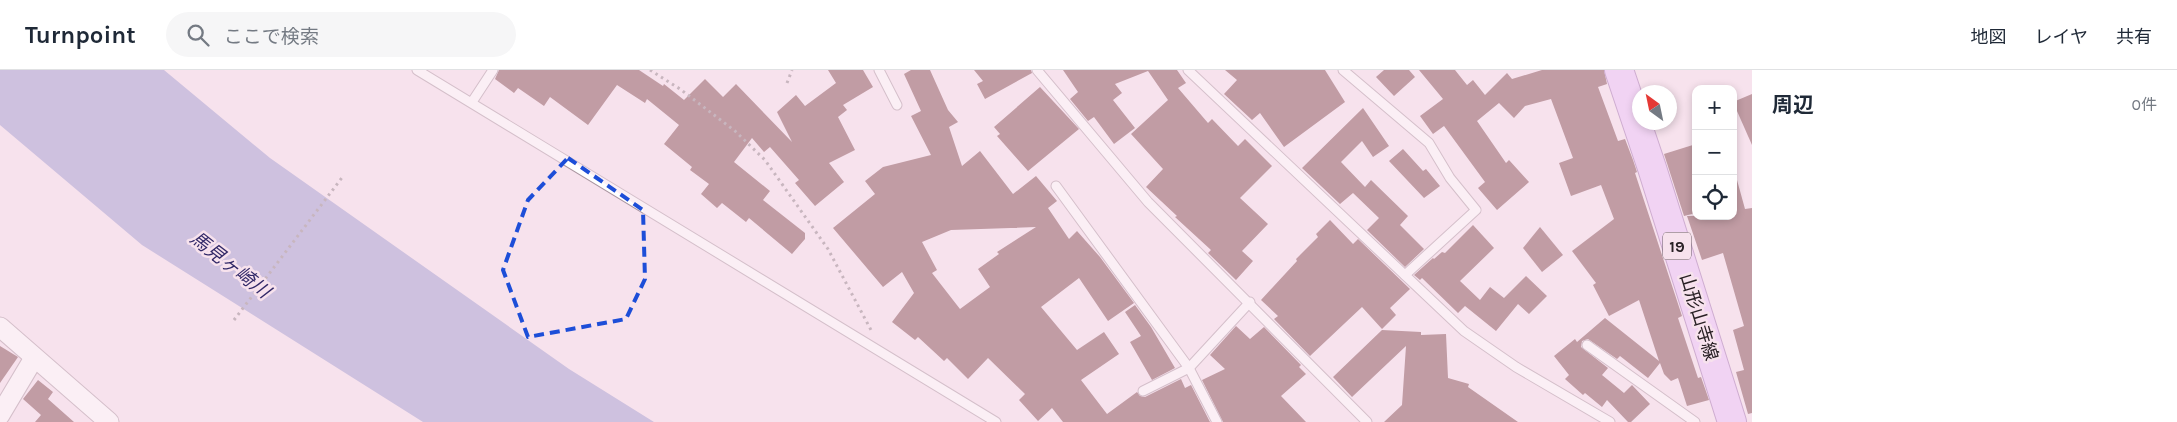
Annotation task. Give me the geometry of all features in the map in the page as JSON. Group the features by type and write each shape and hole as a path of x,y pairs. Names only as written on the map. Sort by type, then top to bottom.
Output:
{"main road":[{"name":"山形山寺線","path":"1619,70 1652,168 1728,418"}],"street":[{"path":"0,327 109,422"},
{"path":"3,403 34,358"}],"lane":[{"path":"417,70 996,422"},
{"path":"472,102 493,70"},
{"path":"880,70 897,105"},
{"path":"1037,70 1148,202 1368,422"},
{"path":"1188,70 1471,336 1516,367 1610,422"},
{"path":"1343,70 1429,143 1450,178 1476,210 1405,275"},
{"path":"1056,186 1189,368 1217,422"},
{"path":"1143,391 1189,368 1250,302"},
{"path":"1587,345 1695,422"}],"path":[{"path":"650,70 680,89 736,131 765,160 828,249 883,353"},
{"path":"787,83 792,70"},
{"path":"234,320 344,175"}],"highlighted area":[{"path":"568,158 643,210 645,279 626,319 528,337 503,270 528,200"}],"water":[{"name":"馬見ヶ崎川","path":"0,70 164,70 270,158 569,369 654,422 423,422 142,245 0,125"}],"building":[{"path":"499,70 639,70 663,86 664,84 684,100 705,79 723,97 736,84 792,142 777,112 796,95 805,106 836,83 828,70 863,70 873,87 843,105 847,110 838,117 855,150 829,163 844,182 815,206 795,183 799,180 770,147 764,152 752,138 734,162 770,191 763,200 805,233 805,239 792,254 749,218 746,222 722,203 717,208 701,194 709,184 690,170 692,167 664,144 679,125 647,99 645,103 617,85 588,125 550,97 544,106 518,88 514,93 495,79"},
{"path":"911,70 930,70 948,110 958,122 949,127 962,166 980,151 1013,194 1036,176 1057,201 1048,208 1069,239 1077,231 1100,257 1134,303 1108,321 1079,278 1041,307 1077,350 1104,332 1119,354 1081,380 1107,414 1137,392 1140,396 1145,397 1181,379 1185,388 1191,385 1210,422 1063,422 1052,408 1038,421 1019,400 1025,394 988,358 968,379 947,358 944,361 918,337 915,340 892,322 914,293 902,272 883,287 833,228 875,194 865,181 883,167 931,155 911,116 921,111 904,74","holes":["1036,227 997,252 999,254 978,269 990,287 960,309 932,273 937,270 922,242 951,230"]},
{"path":"974,70 1031,70 1032,73 985,99 977,84 983,81"},
{"path":"1063,70 1177,70 1186,83 1178,88 1208,123 1212,119 1238,146 1245,139 1272,166 1240,198 1268,224 1242,251 1253,261 1236,280 1208,253 1211,250 1146,187 1163,169 1131,134 1168,100 1148,71 1115,84 1122,93 1113,100 1135,128 1114,144 1094,117 1088,121 1070,99 1078,92"},
{"path":"1225,70 1325,70 1345,102 1284,147 1260,113 1252,120 1224,94 1237,80"},
{"path":"1384,70 1409,70 1415,77 1394,96 1376,77"},
{"path":"1419,70 1455,70 1467,85 1473,80 1485,95 1507,73 1512,79 1542,70 1604,70 1607,84 1598,87 1618,141 1625,139 1633,160 1637,172 1635,173 1682,316 1678,318 1698,378 1701,377 1709,400 1687,406 1678,378 1671,381 1664,374 1660,363 1648,378 1620,356 1617,359 1588,339 1582,341 1581,347 1608,368 1602,375 1624,393 1632,385 1650,404 1631,422 1628,422 1607,400 1602,407 1585,393 1583,395 1565,379 1569,375 1554,356 1575,339 1577,342 1605,318 1659,361 1639,300 1609,316 1593,285 1596,283 1572,251 1614,219 1601,185 1571,196 1559,163 1573,158 1551,99 1525,106 1514,118 1499,103 1477,121 1506,163 1509,160 1529,182 1497,210 1478,188 1485,182 1444,126 1433,134 1420,116 1443,99"},
{"path":"1040,87 1079,129 1028,171 997,136 1000,134 994,127"},
{"path":"1752,94 1752,145 1737,111 1737,100"},
{"path":"1363,108 1389,146 1373,157 1362,141 1341,162 1365,187 1371,180 1408,216 1400,225 1424,249 1405,267 1367,230 1379,218 1353,193 1340,204 1302,168"},
{"path":"1692,145 1692,214 1684,216 1664,154"},
{"path":"1403,149 1423,171 1426,169 1440,186 1424,198 1389,161"},
{"path":"1737,180 1745,209 1752,208 1752,413 1748,414 1736,372 1744,370 1733,330 1744,326 1723,253 1702,260 1687,216 1692,216 1692,220 1737,220"},
{"path":"1330,220 1353,244 1358,239 1410,289 1390,308 1396,315 1382,329 1362,307 1310,356 1274,319 1278,316 1261,300 1297,261 1296,259 1318,237 1316,234"},
{"path":"1473,225 1494,248 1460,281 1480,300 1490,287 1504,298 1526,276 1547,296 1529,314 1518,304 1496,331 1465,306 1458,313 1422,278 1420,280 1414,275 1433,258 1442,252 1445,253"},
{"path":"1540,227 1563,255 1542,272 1523,248"},
{"path":"1135,305 1151,327 1175,368 1152,380 1130,342 1141,336 1125,312"},
{"path":"1236,326 1250,339 1264,327 1301,365 1299,367 1306,374 1281,396 1306,422 1223,422 1202,380 1225,369 1210,355"},
{"path":"1382,330 1421,332 1421,335 1446,334 1448,378 1469,384 1468,387 1518,422 1384,422 1402,405 1406,346 1352,397 1333,377"},
{"path":"0,346 18,357 0,383"},
{"path":"38,380 53,392 48,399 74,422 35,422 41,415 23,399"}]}
